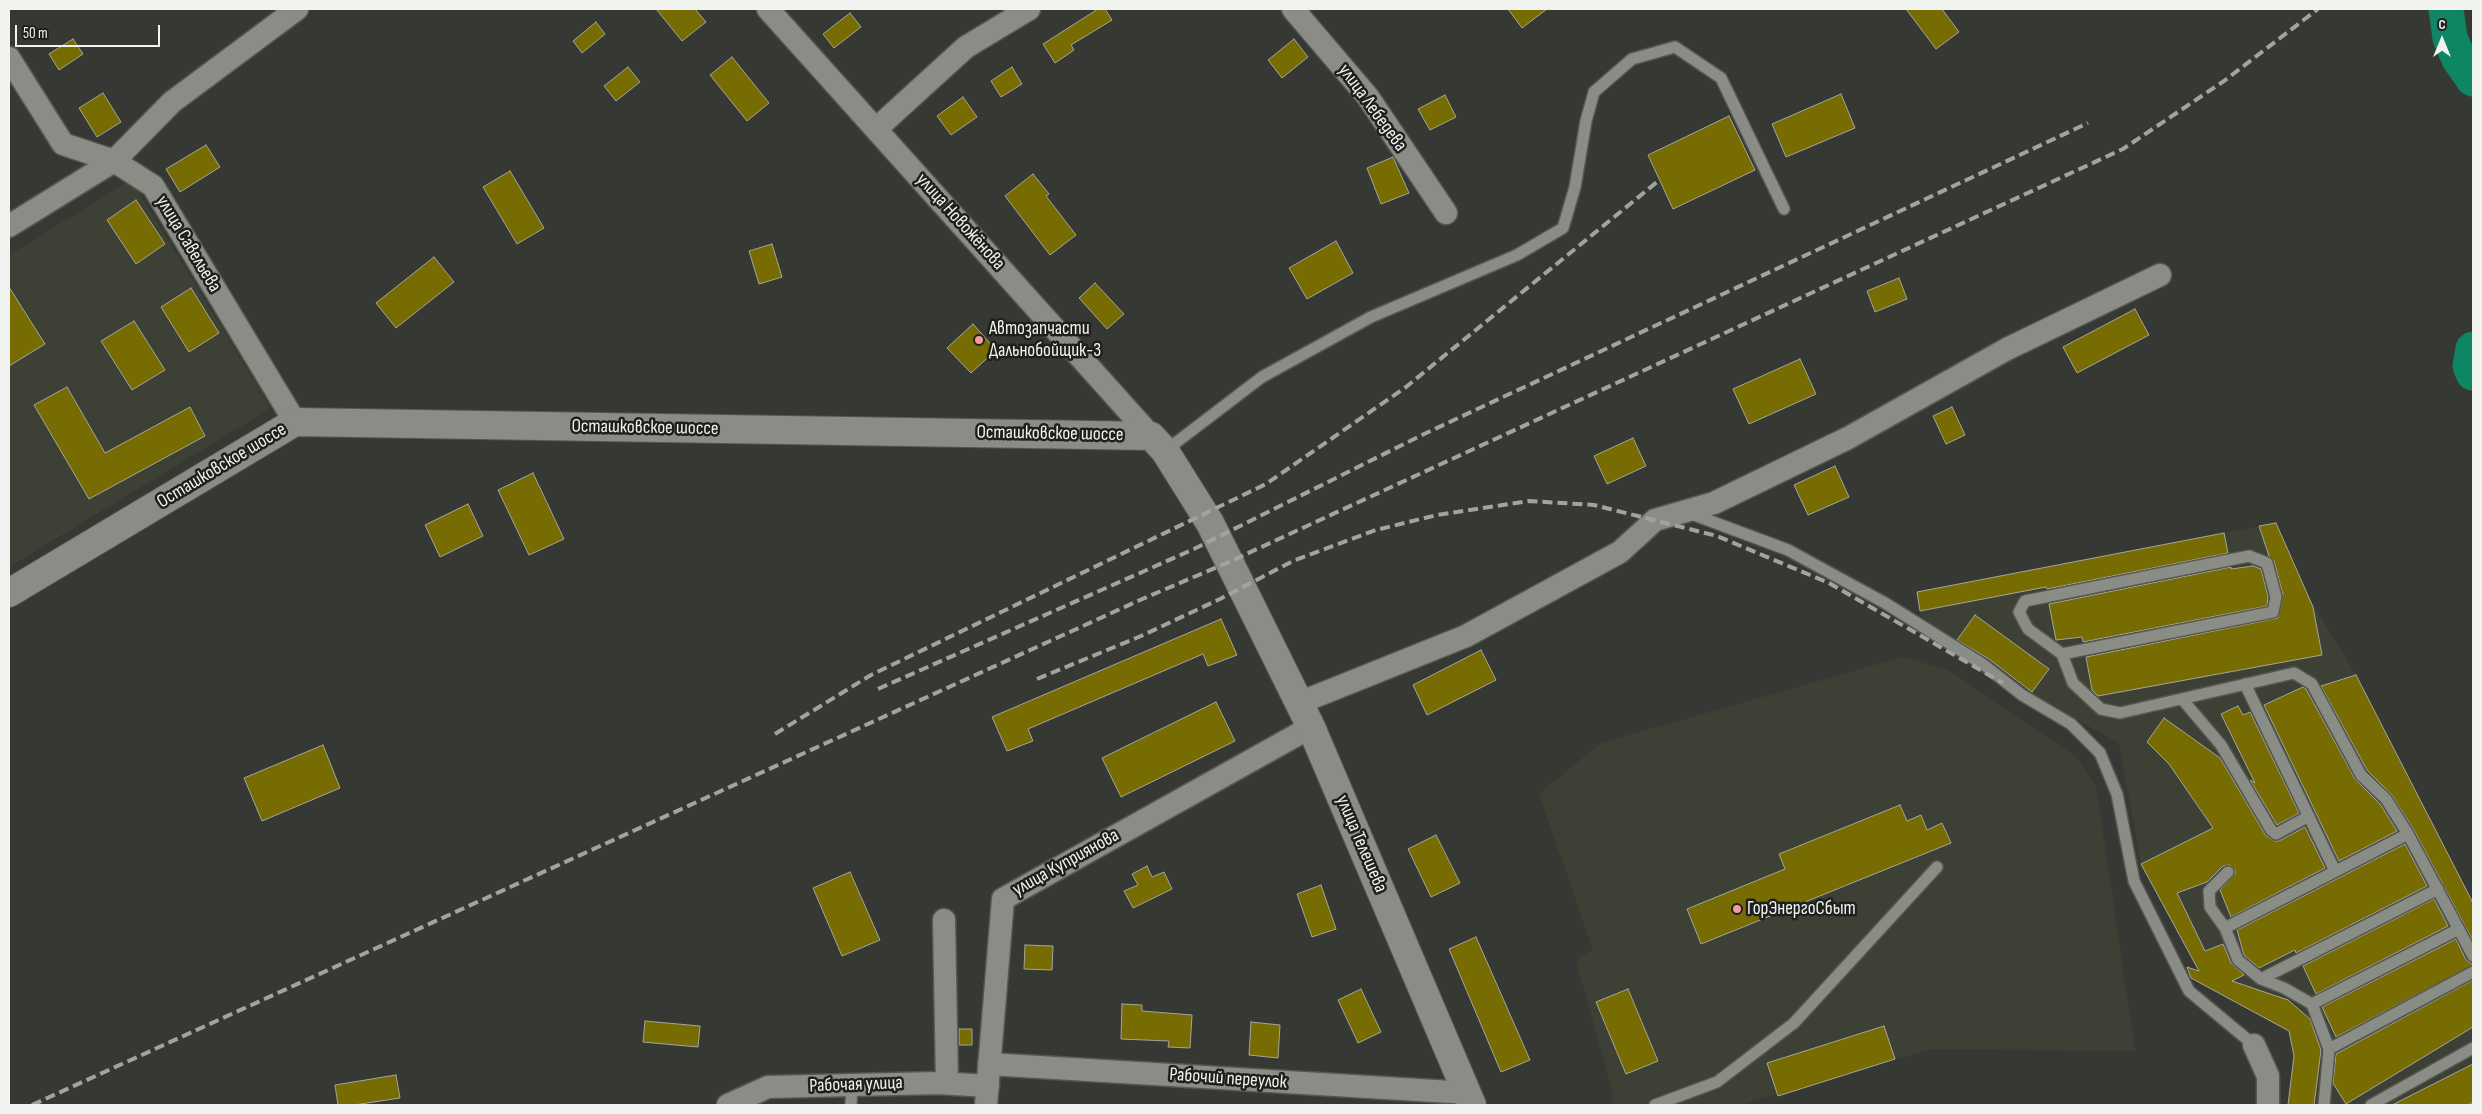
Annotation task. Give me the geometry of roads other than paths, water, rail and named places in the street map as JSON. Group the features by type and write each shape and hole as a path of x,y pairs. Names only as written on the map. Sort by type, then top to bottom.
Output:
{"street":[{"path":"9,226 114,161 172,102 297,9"},
{"name":"улица Новожёнова","path":"768,9 1158,444"},
{"name":"улица Лебедева","path":"1293,9 1368,97 1446,213"},
{"path":"876,129 966,47 1016,12"},
{"name":"улица Савельева","path":"9,58 64,144 114,161 153,186 295,422"},
{"path":"1299,703 1466,636 1620,552 1655,520 1714,503 1848,438 2007,349 2160,275"},
{"name":"Осташковское шоссе","path":"9,593 295,422 1158,444"},
{"name":"улица Телешева","path":"1158,444 1210,523 1243,586 1311,727 1470,1099"},
{"name":"улица Куприянова","path":"988,1085 1003,899 1311,727"},
{"path":"944,920 947,1083"},
{"path":"2254,1045 2268,1076 2268,1105"},
{"name":"Рабочая улица","path":"728,1105 768,1087 852,1095 947,1083 988,1085"},
{"name":"Рабочий переулок","path":"988,1085 1470,1099"}],"lane":[{"path":"1158,444 1262,378 1371,317 1518,255 1563,228 1575,187 1586,121 1594,92 1632,59 1675,47 1720,78 1784,209"},
{"path":"1684,512 1788,550 1885,603 1984,665 2022,695 2071,724 2100,753 2117,794 2134,881 2189,992 2254,1045"},
{"path":"2062,654 2273,612 2276,597 2267,563 2250,556 2025,601 2018,612 2028,629 2062,654 2073,683 2101,709 2120,713 2294,673 2312,684 2361,775 2386,799 2408,834 2473,956"},
{"path":"2246,684 2335,871"},
{"path":"2182,699 2220,745 2271,830 2276,834 2309,816"},
{"path":"2225,928 2408,834"},
{"path":"1654,1105 1717,1082 1794,1023 1937,868"},
{"path":"2228,872 2209,891 2210,907 2225,928 2238,960 2262,979 2284,988 2312,1004 2329,1049 2324,1105"},
{"path":"2262,979 2438,889"},
{"path":"2312,1004 2459,929"},
{"path":"2329,1049 2473,972"},
{"path":"2371,1105 2473,1048"}],"waterway":[{"path":"2446,9 2450,38 2459,59 2473,79"},
{"path":"2473,349 2470,366 2473,373"}],"railway":[{"path":"32,1105 1140,600 1229,562 2123,149 2224,81 2318,9"},
{"path":"878,689 1194,549 1422,435 2088,123"},
{"path":"775,734 871,675 1266,484 1406,387 1657,182"},
{"path":"1037,679 1141,636 1220,599 1293,561 1376,530 1437,515 1529,501 1594,505 1717,536 1829,583 2003,683"}],"place":[{"name":"Автозапчасти Дальнобойщик-3","path":"979,340"},
{"name":"ГорЭнергоСбыт","path":"1737,909"}]}
